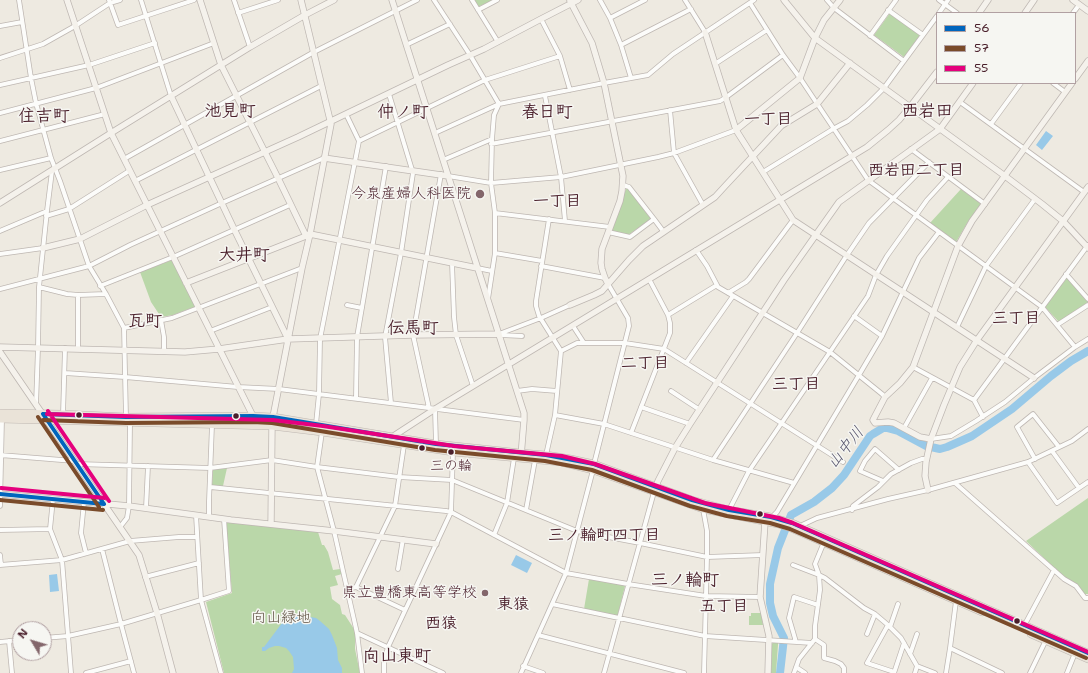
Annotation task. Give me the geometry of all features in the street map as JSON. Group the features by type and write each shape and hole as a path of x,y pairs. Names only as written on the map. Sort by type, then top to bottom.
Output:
{"highway":[{"path":"1,417 63,414 212,425 272,426 436,444 453,449"},
{"path":"1,417 47,420 128,420 253,416 316,424 390,440 404,445 519,456 535,460 594,467"},
{"path":"519,456 546,455 571,459 703,508 791,525 824,542 1088,659"},
{"path":"655,489 768,520"},
{"path":"799,529 1088,653"}],"street":[{"path":"19,0 26,50 36,103 54,170 60,181 89,266 124,328 130,466 129,506 127,518 120,527"},
{"path":"67,0 111,133 253,416"},
{"path":"0,58 43,44 75,26 110,2 120,0"},
{"path":"141,0 171,96 260,284 288,339"},
{"path":"110,2 118,25 194,0"},
{"path":"200,0 221,65 290,205 308,235"},
{"path":"234,0 250,47"},
{"path":"238,13 278,0"},
{"path":"271,524 273,418 331,124 301,0"},
{"path":"0,204 250,47 334,0"},
{"path":"392,0 524,413 519,456 507,503 494,535"},
{"path":"124,159 314,52 417,0"},
{"path":"434,0 470,55 499,104"},
{"path":"472,0 498,42"},
{"path":"478,10 496,0"},
{"path":"0,254 43,248 80,239 147,205 265,152 498,42 571,2 578,0"},
{"path":"600,0 610,18 621,45 631,78"},
{"path":"610,18 645,0"},
{"path":"686,0 705,32 736,130 793,220 1034,378"},
{"path":"435,133 499,104 648,75 673,54 754,0"},
{"path":"784,0 815,38 1005,176 1063,221 1088,246 974,400"},
{"path":"827,0 834,8 904,61"},
{"path":"0,290 39,278 89,266 160,231 324,158 441,174 491,183 561,177 674,153 736,130 800,78 815,38 824,20 840,0"},
{"path":"870,36 896,0"},
{"path":"939,0 956,12"},
{"path":"940,12 948,0"},
{"path":"980,12 988,0"},
{"path":"1026,12 1034,0"},
{"path":"1073,0 1088,11"},
{"path":"521,673 566,573 629,324 628,318 605,278 602,269 601,256 603,244 620,201 623,185 621,164 604,83 592,43 571,2"},
{"path":"750,3 783,55 868,180 1042,307 1076,347"},
{"path":"1074,12 1079,5"},
{"path":"621,45 691,9"},
{"path":"888,10 923,35"},
{"path":"763,172 856,115 884,88 936,17"},
{"path":"541,19 560,56 570,90"},
{"path":"0,26 22,22"},
{"path":"406,45 450,24"},
{"path":"715,64 767,30"},
{"path":"0,85 89,65 155,43"},
{"path":"0,113 96,88 214,43"},
{"path":"491,144 720,101 783,55"},
{"path":"360,140 485,80 560,56"},
{"path":"1076,78 1088,61"},
{"path":"499,334 594,296 602,290 628,260 638,251 663,231 720,192 780,126 817,104 850,63"},
{"path":"390,440 432,409 573,326 867,146 899,120 936,73"},
{"path":"604,673 655,489 675,448 690,424 784,280 839,202 940,129 973,84"},
{"path":"991,124 1020,84"},
{"path":"1054,84 1065,92"},
{"path":"1071,84 972,221 958,246 913,368 885,397 874,418 874,422 894,423 920,437 931,439 951,436 1005,402 1034,378 1088,339"},
{"path":"135,182 321,86"},
{"path":"389,94 413,170 401,253 385,336 391,403"},
{"path":"545,96 561,177 565,221"},
{"path":"960,102 1084,192"},
{"path":"488,299 495,253 495,212 491,183 491,144 494,115 499,104"},
{"path":"670,110 674,153 703,205"},
{"path":"0,141 105,114"},
{"path":"316,424 320,394 320,339 360,140 346,114"},
{"path":"443,160 492,139"},
{"path":"911,149 985,204"},
{"path":"0,170 51,158"},
{"path":"713,460 797,333 846,255 869,223 929,162"},
{"path":"356,398 357,337 386,166"},
{"path":"36,404 38,287 54,170"},
{"path":"0,231 47,214 69,208 129,171"},
{"path":"436,444 432,409 413,335 441,174"},
{"path":"729,510 750,471 868,296 876,275 887,256 927,200 948,177"},
{"path":"623,185 629,187 663,231"},
{"path":"928,490 925,476 931,439 950,388 960,367 977,340 1088,187"},
{"path":"957,327 986,266 1035,199"},
{"path":"100,286 173,257 290,205"},
{"path":"495,212 565,221 609,230 630,237 654,219"},
{"path":"546,455 555,415 561,350 541,318 537,310 536,302 548,219"},
{"path":"728,293 750,279 793,220"},
{"path":"768,673 769,640 760,597 762,582 762,555 768,520 777,512 859,375 882,336 920,258 939,232"},
{"path":"186,283 308,235 492,271"},
{"path":"696,250 707,266 718,287 830,352 885,397"},
{"path":"495,253 605,278"},
{"path":"452,263 456,334 473,386"},
{"path":"124,328 172,318 302,268"},
{"path":"1066,274 1088,299"},
{"path":"631,433 670,333 668,315 649,279"},
{"path":"668,315 717,285"},
{"path":"38,287 67,294 106,294"},
{"path":"78,295 78,349"},
{"path":"686,363 733,296"},
{"path":"347,305 362,308"},
{"path":"1057,325 1088,305"},
{"path":"210,331 272,307"},
{"path":"854,316 882,336"},
{"path":"161,320 164,336 164,352"},
{"path":"573,326 584,343"},
{"path":"0,347 185,352 219,349 288,339 456,334 499,334 522,336"},
{"path":"561,350 577,343 625,343 664,349 842,462"},
{"path":"63,414 65,348"},
{"path":"0,352 138,555 157,613 173,673"},
{"path":"913,368 974,400 983,417"},
{"path":"65,373 279,389 524,420"},
{"path":"904,428 932,378"},
{"path":"517,391 532,389 557,391"},
{"path":"671,391 700,410"},
{"path":"641,407 690,424"},
{"path":"1035,459 1017,427 1033,414 1059,447"},
{"path":"555,415 604,424 713,460 794,483"},
{"path":"0,506 1,417"},
{"path":"209,517 212,425"},
{"path":"799,529 817,518 955,483 1028,462 1072,441 1087,430"},
{"path":"322,432 317,467 334,531 357,633 362,673"},
{"path":"356,587 395,506 404,445"},
{"path":"384,673 384,663 388,648 451,512 453,449"},
{"path":"883,482 860,471 865,461 875,449 899,470"},
{"path":"1052,451 1079,488"},
{"path":"1,455 130,466 210,468 272,460 399,477 452,480 577,532 707,557 762,555"},
{"path":"852,510 853,506 891,474 911,463 922,459 927,459"},
{"path":"526,510 535,460"},
{"path":"1028,462 1057,503 1088,482"},
{"path":"146,508 148,466"},
{"path":"955,483 1064,579 1076,586 1085,598 1088,598"},
{"path":"210,487 451,512 566,573 706,596 760,597"},
{"path":"0,494 129,506 224,519 436,544"},
{"path":"53,499 50,529 62,560 71,673"},
{"path":"84,502 81,533 86,553"},
{"path":"703,508 707,531 704,673"},
{"path":"196,515 201,600 221,673"},
{"path":"52,637 68,636 121,624 229,591 224,519"},
{"path":"0,530 50,529"},
{"path":"0,555 0,565 62,560 130,542 197,537"},
{"path":"398,569 403,540"},
{"path":"794,673 799,659 815,639 814,635 820,590 819,575 815,564 824,542"},
{"path":"102,549 134,673"},
{"path":"145,577 199,563"},
{"path":"793,565 825,578 864,608 875,614 901,638 917,666 935,673"},
{"path":"1024,626 1054,570"},
{"path":"347,589 356,587 405,610"},
{"path":"796,642 789,618 794,597 818,605"},
{"path":"946,673 956,601"},
{"path":"552,604 705,636 812,643"},
{"path":"898,604 889,626 866,663 894,673 904,643"},
{"path":"867,634 875,614"},
{"path":"357,633 442,673"},
{"path":"910,654 917,634"},
{"path":"538,635 683,673"},
{"path":"815,639 824,645 824,658 841,664 844,668 844,673"},
{"path":"1030,673 1046,640"},
{"path":"9,641 12,673"},
{"path":"0,642 12,641"},
{"path":"950,648 1002,673"},
{"path":"1067,673 1074,653"},
{"path":"86,673 131,661"},
{"path":"523,666 543,673"},
{"path":"915,673 917,666"},
{"path":"796,667 805,673"}],"green space":[{"path":"474,0 493,0 477,6"},
{"path":"890,13 920,35 904,57 874,35"},
{"path":"626,189 629,189 651,219 628,235 611,231"},
{"path":"961,189 981,205 969,220 956,242 930,223"},
{"path":"172,260 195,305 194,307 173,315 161,317 151,302 140,272"},
{"path":"1067,278 1088,302 1059,322 1044,306"},
{"path":"227,468 223,486 213,486 213,470"},
{"path":"1088,498 1088,594 1085,594 1076,584 1064,577 1026,541"},
{"name":"向山緑地","path":"228,522 318,532 322,545 324,545 328,552 333,570 340,569 342,574 335,576 338,585 330,587 332,599 340,605 342,614 345,615 354,629 355,649 360,673 224,673 206,602 232,593 226,524"},
{"path":"589,579 625,586 617,616 584,609"},
{"path":"751,613 761,613 763,625 749,625 749,616 751,616"},
{"path":"773,642 778,642 776,673 771,673"}],"water":[{"path":"1046,131 1053,136 1042,150 1036,145"},
{"path":"516,555 532,563 527,573 511,565"},
{"path":"57,574 59,591 50,592 49,575"},
{"path":"292,615 316,618 329,629 337,648 338,660 342,668 342,673 292,673 294,669 293,657 286,648 275,646 262,651 262,647 264,647 285,619"}],"waterway":[{"name":"山中川","path":"780,673 784,638 773,616 770,603 770,584 778,548 791,515 814,502 832,488 844,475 870,436 883,428 898,431 926,446 940,449 947,447 972,436 1012,409 1051,376 1071,361 1088,351"}],"transit line":[{"name":"55","path":"48,411 109,501"},
{"name":"56","path":"43,414 126,417 273,417 436,444 546,455 594,464 692,500 729,510 771,517 792,523 1088,653"},
{"name":"56","path":"43,414 104,504"},
{"name":"55","path":"47,414 273,420 454,446 562,456 595,464 705,503 779,518 793,523 1088,652"},
{"name":"57","path":"38,417 99,507"},
{"name":"57","path":"43,420 126,423 272,423 435,450 545,461 592,470 690,506 727,516 770,523 790,529 1086,658"},
{"name":"55","path":"1,488 105,498"},
{"name":"56","path":"0,494 104,504"},
{"name":"57","path":"0,500 103,510"}],"place":[{"name":"今泉産婦人科医院","path":"480,194"},
{"name":"三の輪","path":"451,452"},
{"name":"県立豊橋東高等学校","path":"485,593"}],"district":[{"name":"池見町","path":"230,112"},
{"name":"西岩田","path":"927,112"},
{"name":"仲ノ町","path":"403,113"},
{"name":"春日町","path":"547,113"},
{"name":"住吉町","path":"44,117"},
{"name":"一丁目","path":"768,120"},
{"name":"西岩田二丁目","path":"916,171"},
{"name":"一丁目","path":"557,202"},
{"name":"大井町","path":"244,256"},
{"name":"三丁目","path":"1016,319"},
{"name":"瓦町","path":"145,322"},
{"name":"伝馬町","path":"413,329"},
{"name":"二丁目","path":"645,364"},
{"name":"三丁目","path":"796,385"},
{"name":"三ノ輪町四丁目","path":"604,536"},
{"name":"三ノ輪町","path":"685,581"},
{"name":"東猿","path":"513,605"},
{"name":"五丁目","path":"724,607"},
{"name":"西猿","path":"441,624"},
{"name":"向山東町","path":"397,657"}]}
